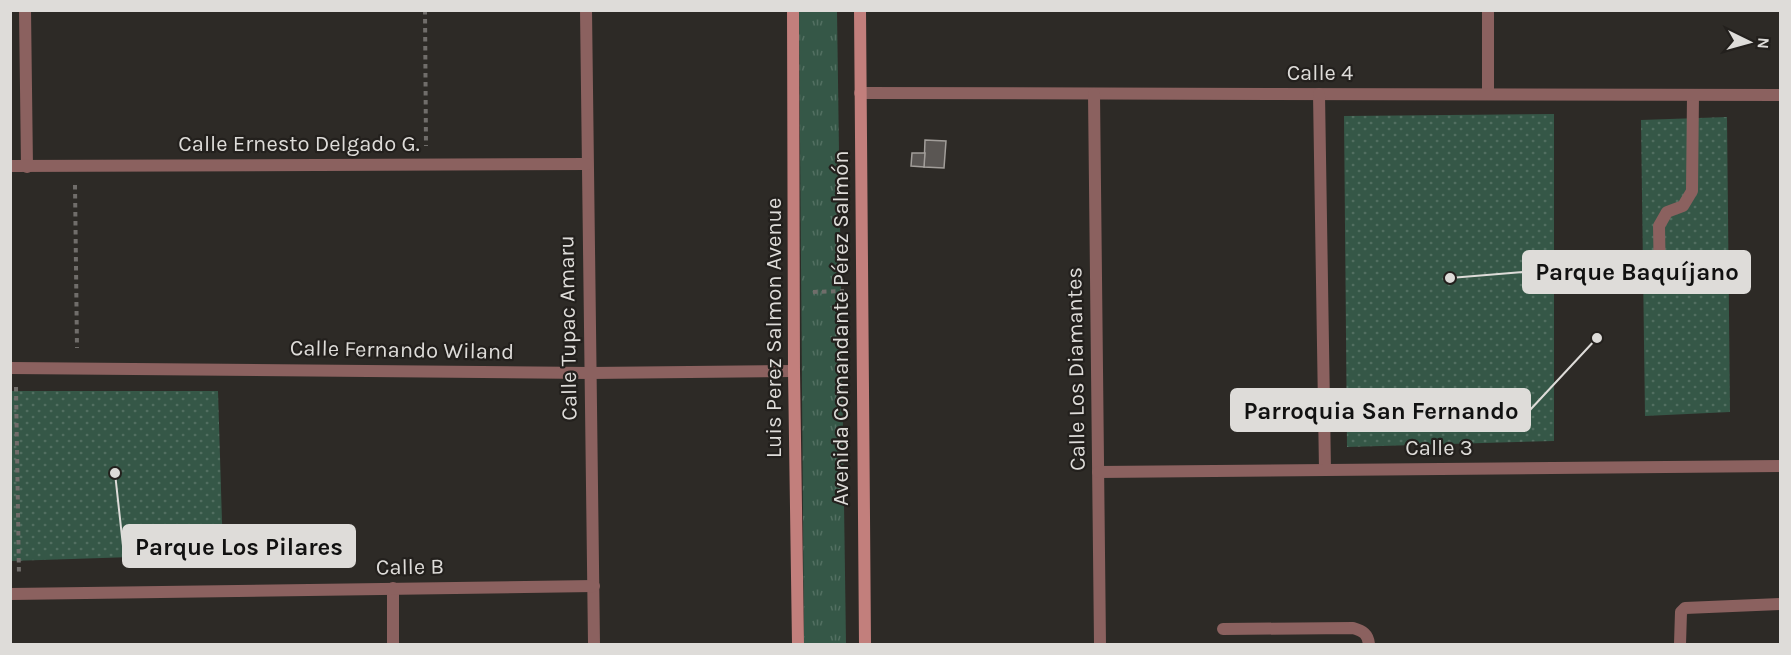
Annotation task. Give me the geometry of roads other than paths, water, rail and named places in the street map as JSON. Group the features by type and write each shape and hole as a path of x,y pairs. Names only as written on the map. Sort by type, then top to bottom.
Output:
{"main road":[{"name":"Luis Perez Salmon Avenue","path":"793,10 794,371 798,645"},
{"name":"Avenida Comandante Pérez Salmón","path":"860,10 865,645"}],"street":[{"path":"25,10 27,167"},
{"name":"Calle Tupac Amaru","path":"586,10 594,645"},
{"path":"1488,10 1488,94"},
{"name":"Calle 4","path":"860,93 1780,95"},
{"name":"Calle Los Diamantes","path":"1094,94 1100,645"},
{"path":"1319,94 1325,470"},
{"path":"1660,284 1659,226 1667,212 1683,206 1692,191 1693,94"},
{"name":"Calle Ernesto Delgado G.","path":"10,166 587,164"},
{"name":"Calle Fernando Wiland","path":"13,368 590,373 794,371"},
{"name":"Calle 3","path":"1098,472 1780,466"},
{"name":"Calle B","path":"15,594 594,586"},
{"path":"393,588 393,645"},
{"path":"1680,645 1681,612 1685,608 1780,604"},
{"path":"1223,629 1353,628 1362,631 1368,638 1369,645"}],"place":[{"name":"Parque Baquíjano","path":"1450,278"},
{"name":"Parroquia San Fernando","path":"1597,338"},
{"name":"Parque Los Pilares","path":"115,473"}]}
